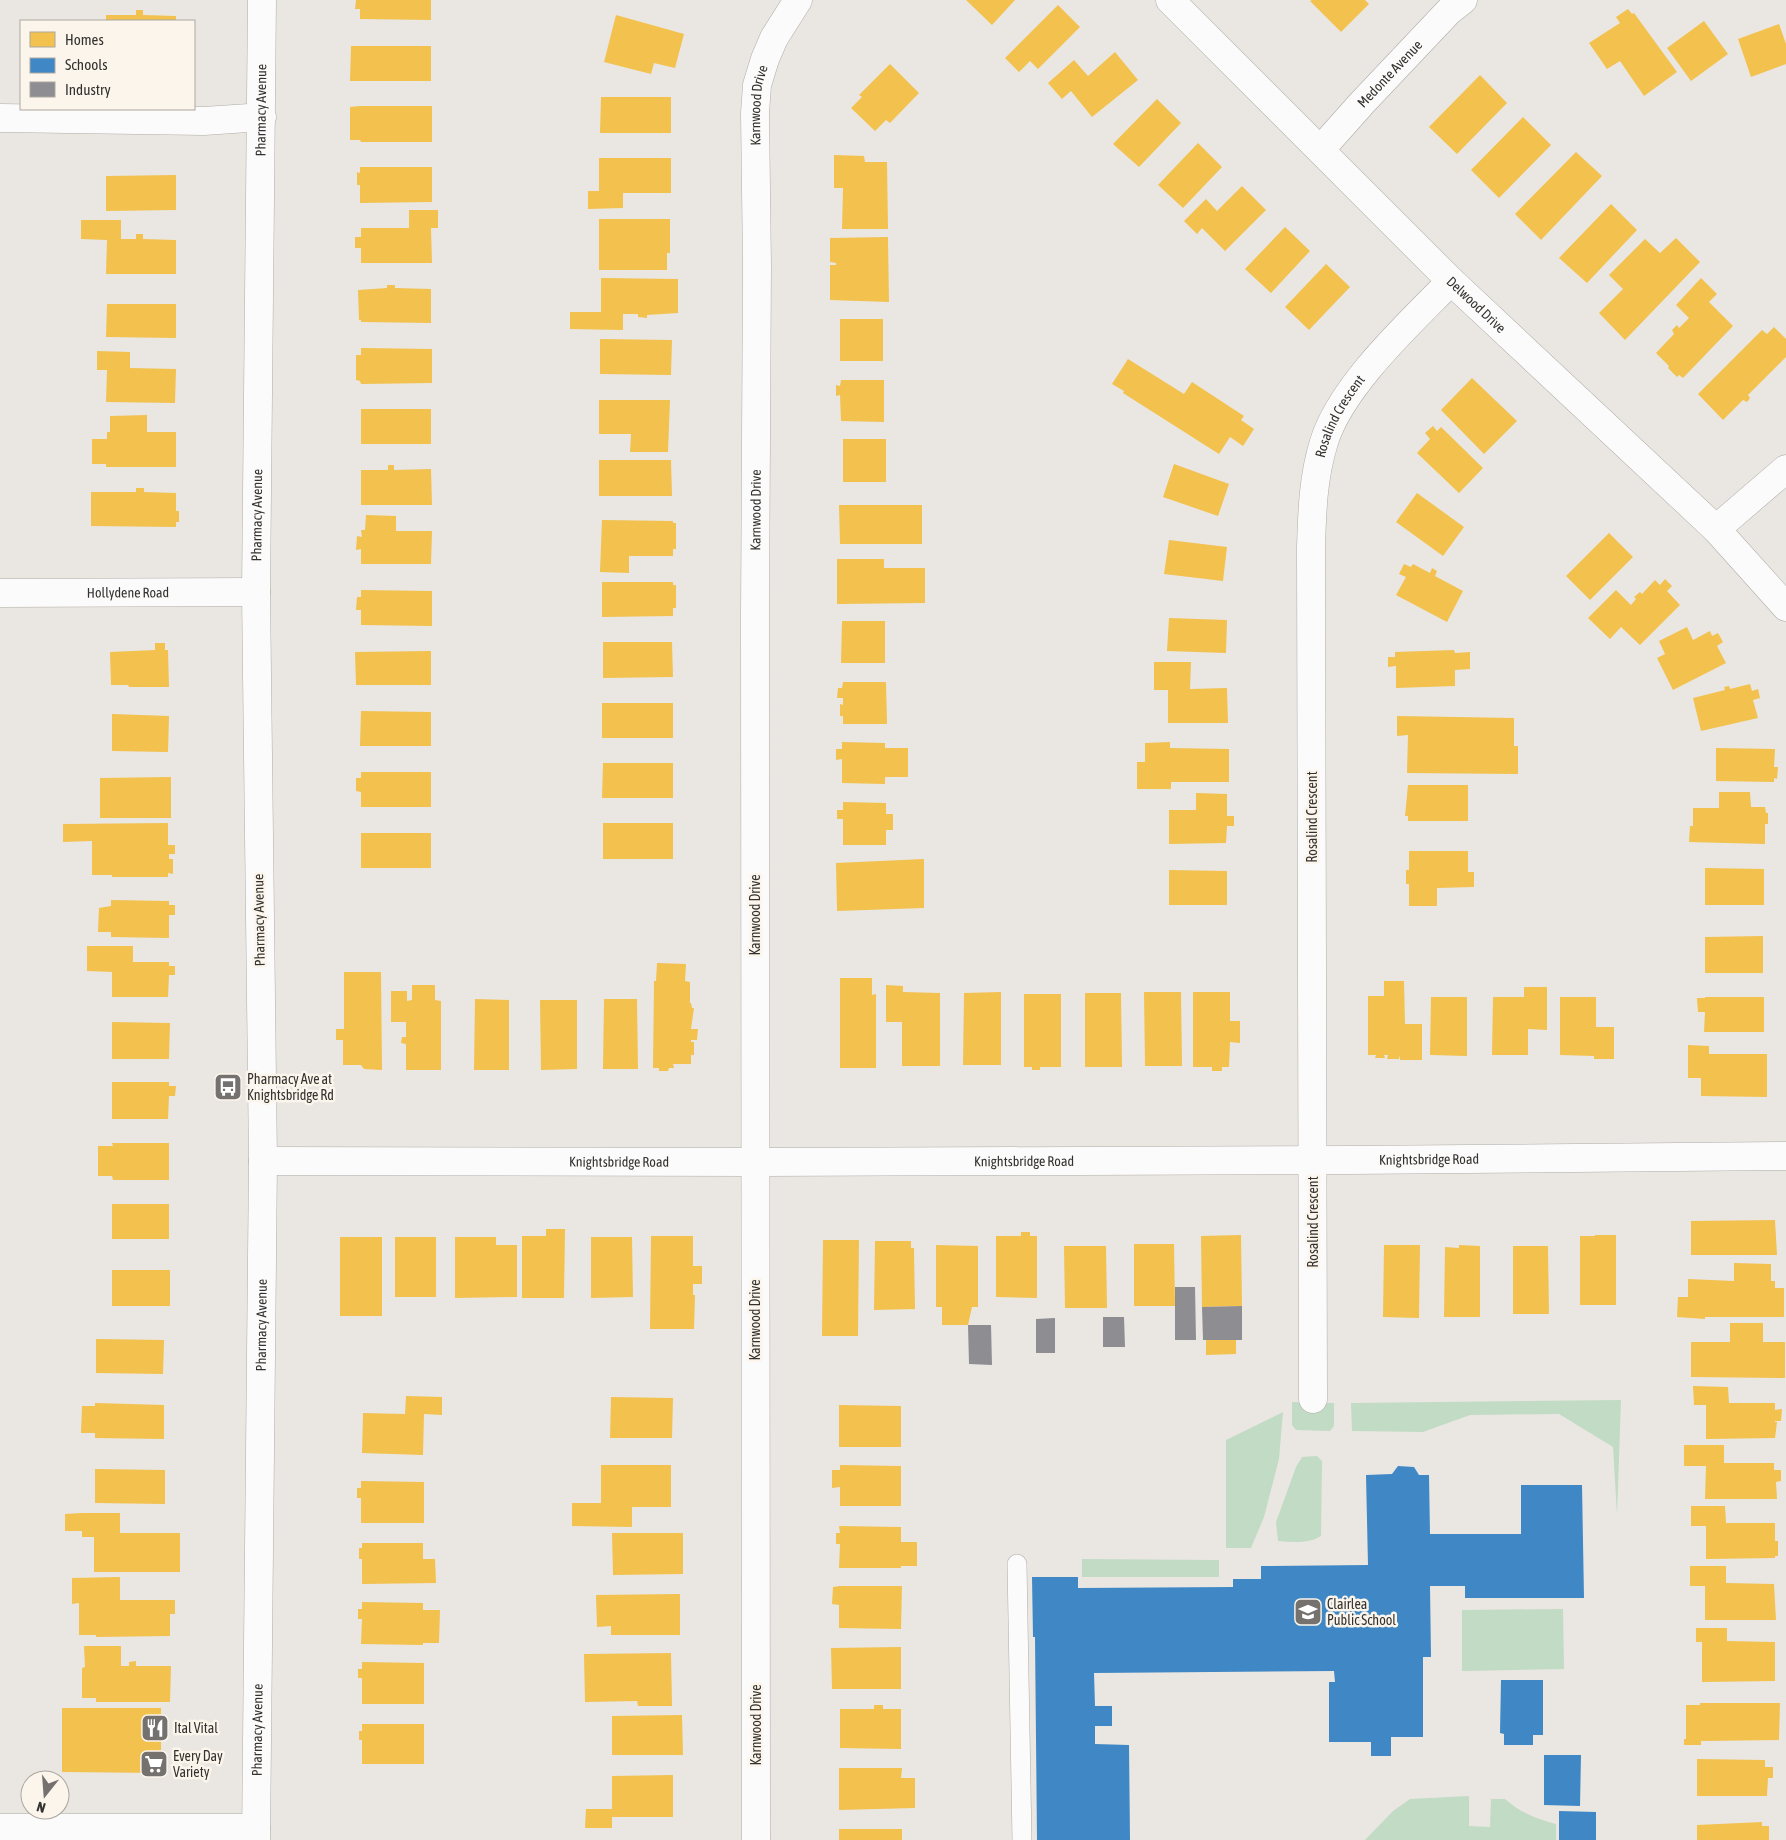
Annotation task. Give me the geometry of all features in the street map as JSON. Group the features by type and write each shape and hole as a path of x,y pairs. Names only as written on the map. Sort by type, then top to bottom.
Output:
{"street":[{"name":"Pharmacy Avenue","path":"256,1834 263,1161 256,592 262,0"},
{"name":"Karnwood Drive","path":"756,1840 755,615 757,265 755,113 758,85 765,59 774,38 798,0"},
{"name":"Delwood Drive","path":"1170,0 1452,281 1716,529 1786,607"},
{"name":"Medonte Avenue","path":"1321,149 1449,11 1463,0"},
{"path":"0,118 204,120 262,118"},
{"name":"Rosalind Crescent","path":"1313,1399 1312,503 1324,441 1334,418 1348,395 1412,321 1452,281"},
{"path":"1716,529 1786,469"},
{"name":"Hollydene Road","path":"0,593 256,592"},
{"name":"Knightsbridge Road","path":"263,1161 756,1162 1786,1156"},
{"path":"0,1828 84,1834 256,1834"}],"lane":[{"path":"1017,1564 1022,1840"}],"green space":[{"path":"1621,1400 1617,1515 1613,1447 1559,1414 1470,1415 1423,1432 1352,1431 1351,1403"},
{"path":"1292,1402 1334,1403 1334,1426 1330,1431 1296,1430 1292,1425"},
{"path":"1283,1412 1279,1459 1264,1517 1251,1548 1226,1548 1226,1440"},
{"path":"1317,1456 1322,1461 1321,1536 1306,1541 1278,1541 1276,1522 1296,1467 1302,1457"},
{"path":"1082,1559 1219,1560 1219,1577 1082,1577"},
{"path":"1563,1609 1564,1669 1462,1671 1462,1610"},
{"path":"1469,1796 1469,1826 1490,1827 1491,1799 1505,1799 1529,1815 1556,1824 1556,1840 1365,1840 1393,1811 1410,1799"}],"building: Homes":[{"path":"356,0 431,0 431,20 360,19 360,9 355,9"},
{"path":"966,0 1015,0 992,25"},
{"path":"1365,0 1369,4 1341,32 1310,1"},
{"path":"1058,5 1080,27 1038,69 1030,61 1019,72 1005,58"},
{"path":"1628,9 1632,14 1634,13 1677,72 1644,96 1620,61 1607,69 1589,43 1620,23 1616,17"},
{"path":"136,10 143,10 143,15 176,16 176,20 106,20 106,15 136,15"},
{"path":"616,15 684,34 675,68 654,63 651,74 604,62"},
{"path":"1704,21 1728,54 1691,81 1667,48"},
{"path":"1779,24 1786,44 1786,64 1751,77 1738,39"},
{"path":"351,46 431,46 431,81 350,81"},
{"path":"1115,52 1138,80 1092,117 1071,91 1062,99 1048,83 1074,60 1088,76"},
{"path":"890,64 919,93 890,123 886,120 875,131 851,108 862,97 859,95"},
{"path":"1480,75 1507,103 1457,154 1429,127"},
{"path":"601,97 671,97 671,133 600,133"},
{"path":"1157,99 1181,123 1139,167 1113,144"},
{"path":"432,106 432,142 361,142 360,140 350,140 350,107"},
{"path":"1523,117 1551,145 1499,198 1471,170"},
{"path":"1198,143 1222,167 1183,208 1158,185"},
{"path":"1576,152 1602,176 1541,240 1515,214"},
{"path":"834,155 864,156 865,162 887,162 888,229 842,229 843,188 834,188"},
{"path":"599,158 671,158 671,193 623,193 623,208 588,209 588,191 599,191"},
{"path":"360,167 432,167 432,202 360,203 360,185 357,185 357,172 360,173"},
{"path":"176,175 176,210 106,211 106,176"},
{"path":"1242,186 1266,210 1225,251 1202,228 1197,234 1184,221 1206,199 1217,211"},
{"path":"1611,204 1637,230 1587,283 1559,258"},
{"path":"409,210 438,210 438,228 431,228 432,263 361,263 361,248 355,248 355,237 361,237 361,228 409,228"},
{"path":"599,219 670,219 670,253 667,253 667,270 599,270"},
{"path":"81,220 121,220 121,239 136,239 136,234 143,234 143,239 176,240 176,274 106,274 107,240 81,239"},
{"path":"1285,227 1310,251 1271,293 1245,269"},
{"path":"888,237 889,302 830,300 830,265 836,265 836,263 830,262 830,238"},
{"path":"1676,238 1700,262 1625,340 1599,313 1623,289 1609,275 1645,239 1660,253"},
{"path":"1326,264 1350,287 1309,330 1285,307"},
{"path":"601,278 678,279 678,313 647,315 647,318 638,317 638,314 623,314 623,330 570,329 570,312 601,312"},
{"path":"1701,278 1717,294 1709,302 1733,326 1683,378 1679,375 1677,377 1656,353 1674,334 1672,330 1677,325 1679,328 1689,318 1676,305"},
{"path":"387,285 395,285 395,288 431,289 431,323 361,322 359,320 358,290 387,288"},
{"path":"107,304 176,304 176,338 106,337"},
{"path":"840,319 883,319 883,361 840,361"},
{"path":"1774,327 1786,339 1786,357 1748,395 1750,398 1747,402 1743,400 1723,420 1698,394 1762,330 1767,334"},
{"path":"600,339 672,340 671,375 600,374"},
{"path":"361,348 432,349 432,383 361,384 360,381 356,380 356,355 361,355"},
{"path":"97,351 130,352 130,368 176,369 175,403 106,402 107,370 97,370"},
{"path":"1128,359 1184,394 1192,382 1244,416 1241,420 1254,429 1243,446 1230,437 1219,454 1123,393 1124,391 1112,384"},
{"path":"1472,378 1517,421 1484,454 1441,410"},
{"path":"841,380 884,380 884,422 841,421 840,395 836,396 836,385 840,386"},
{"path":"599,400 670,400 668,452 630,452 631,434 599,434"},
{"path":"361,409 431,409 431,444 361,444"},
{"path":"147,415 147,432 176,432 176,467 106,467 106,464 92,464 92,439 107,439 107,432 110,432 110,416"},
{"path":"1433,426 1437,431 1441,427 1483,468 1459,493 1417,453 1430,439 1425,433"},
{"path":"843,439 886,439 886,482 843,482"},
{"path":"599,460 671,460 672,496 599,496"},
{"path":"1174,464 1229,484 1218,516 1163,497"},
{"path":"388,465 394,465 394,470 431,469 432,505 361,505 361,470 388,470"},
{"path":"136,488 144,488 144,492 176,493 176,511 179,511 179,522 176,522 176,527 91,526 91,492 136,492"},
{"path":"1417,493 1464,527 1443,556 1396,522"},
{"path":"839,505 922,505 922,544 840,544"},
{"path":"366,515 396,516 396,531 432,531 431,564 361,564 361,549 356,550 357,536 362,537 361,530 365,530"},
{"path":"602,520 673,521 673,523 676,523 676,549 673,549 673,556 629,556 629,573 600,572"},
{"path":"1609,533 1633,557 1590,600 1566,576"},
{"path":"1169,540 1227,547 1223,581 1164,574"},
{"path":"837,559 884,559 884,568 925,568 925,603 837,604"},
{"path":"1404,564 1411,567 1413,564 1430,573 1432,568 1437,571 1435,576 1463,591 1447,622 1396,595 1406,577 1399,574"},
{"path":"1665,579 1672,586 1667,591 1680,605 1640,645 1621,627 1610,639 1588,618 1616,590 1631,605 1636,599 1634,597 1640,592 1642,594 1655,580 1660,585"},
{"path":"602,582 673,582 673,585 676,585 676,608 673,608 673,616 602,617"},
{"path":"361,590 432,591 432,626 361,625 361,610 356,610 357,597 361,597"},
{"path":"1169,618 1227,620 1226,653 1167,651"},
{"path":"842,621 885,621 885,663 841,663"},
{"path":"1687,627 1693,640 1710,631 1712,636 1718,633 1723,642 1717,646 1726,663 1673,690 1657,658 1665,654 1659,641"},
{"path":"603,642 672,642 673,677 603,678"},
{"path":"155,643 165,643 165,650 168,650 169,687 111,685 110,652 155,650"},
{"path":"1454,650 1455,653 1470,652 1470,669 1455,670 1455,686 1396,688 1396,666 1388,667 1388,657 1395,657 1395,652"},
{"path":"431,651 431,685 356,685 355,652"},
{"path":"1154,662 1191,662 1190,689 1227,688 1228,723 1168,723 1168,690 1154,690"},
{"path":"843,682 886,682 887,724 843,724 843,716 840,716 840,704 843,705 843,698 837,698 838,688 842,688"},
{"path":"1750,684 1752,691 1758,689 1760,698 1753,700 1758,718 1701,731 1693,698 1725,690 1724,687 1729,686 1730,689"},
{"path":"602,703 673,703 673,738 602,738"},
{"path":"361,711 431,712 431,746 360,746"},
{"path":"112,714 169,716 168,752 112,751"},
{"path":"1397,716 1514,718 1514,746 1518,746 1518,774 1407,773 1408,735 1397,736"},
{"path":"842,742 885,743 885,748 908,748 908,777 885,777 885,784 842,783 842,759 836,760 836,749 842,749"},
{"path":"1170,742 1170,748 1229,749 1229,782 1171,782 1171,789 1137,789 1137,762 1145,762 1145,743"},
{"path":"1716,748 1775,749 1774,767 1778,767 1777,779 1774,778 1774,782 1716,781"},
{"path":"603,763 673,763 673,798 602,798"},
{"path":"361,772 431,772 431,807 361,807 361,792 356,791 356,778 361,778"},
{"path":"171,777 171,818 100,818 100,778"},
{"path":"1408,785 1468,785 1468,821 1408,821 1408,816 1405,816"},
{"path":"1719,792 1750,792 1751,807 1765,807 1766,813 1768,813 1768,824 1765,824 1765,844 1689,842 1690,826 1693,826 1693,808 1719,808"},
{"path":"1196,793 1227,794 1227,816 1234,816 1234,826 1227,826 1226,843 1169,844 1169,810 1196,810"},
{"path":"843,802 886,803 886,814 893,814 893,830 886,830 886,845 843,845 843,819 837,819 837,810 843,810"},
{"path":"168,823 168,845 175,845 175,854 169,854 169,859 173,859 173,874 168,873 168,877 92,875 92,841 63,842 63,824"},
{"path":"603,823 673,823 673,859 603,859"},
{"path":"361,833 431,833 431,868 361,868"},
{"path":"1409,851 1468,851 1468,872 1474,872 1474,887 1437,888 1437,906 1409,906 1409,884 1406,884 1406,870 1409,870"},
{"path":"924,859 924,908 837,911 836,863"},
{"path":"1705,868 1764,869 1764,905 1705,905"},
{"path":"1169,870 1227,871 1227,905 1169,905"},
{"path":"111,900 169,901 169,905 175,905 175,915 169,915 169,938 111,937 111,932 98,932 99,908 111,906"},
{"path":"1763,936 1763,973 1705,973 1705,937"},
{"path":"87,946 133,946 133,962 169,962 169,966 175,966 175,975 169,975 168,997 112,997 112,972 87,971"},
{"path":"657,963 686,964 685,981 690,982 690,1003 692,1008 694,1008 691,1029 698,1029 697,1040 691,1040 691,1042 694,1042 694,1055 691,1055 691,1064 673,1064 674,1068 669,1068 668,1071 659,1071 659,1068 653,1068 654,981 656,981"},
{"path":"344,972 381,972 382,1070 364,1069 361,1065 343,1065 343,1040 336,1040 336,1029 344,1029"},
{"path":"840,978 872,978 872,995 876,994 876,1068 840,1068"},
{"path":"1384,981 1404,981 1405,1024 1422,1024 1422,1060 1400,1060 1400,1055 1399,1059 1387,1059 1388,1055 1384,1055 1385,1058 1375,1058 1376,1055 1368,1055 1368,996 1384,996"},
{"path":"412,985 435,985 435,1000 441,1001 441,1070 406,1070 406,1044 401,1043 402,1037 406,1037 406,1022 391,1022 391,991 407,991 407,1001 412,1000"},
{"path":"886,985 903,986 903,992 940,993 940,1066 902,1066 902,1022 886,1022"},
{"path":"1524,987 1547,987 1547,1030 1528,1029 1528,1055 1492,1055 1493,997 1524,997"},
{"path":"1001,992 1001,1065 963,1065 964,993"},
{"path":"1144,992 1181,992 1182,1066 1145,1066"},
{"path":"1193,992 1230,992 1230,1021 1240,1021 1240,1043 1230,1042 1229,1067 1222,1067 1222,1071 1212,1071 1212,1067 1193,1067"},
{"path":"1085,993 1121,993 1122,1067 1085,1067"},
{"path":"1024,994 1061,994 1061,1067 1040,1067 1040,1070 1032,1070 1032,1067 1024,1067"},
{"path":"1431,997 1467,997 1467,1056 1430,1055"},
{"path":"1560,997 1596,997 1596,1027 1614,1027 1614,1059 1594,1059 1594,1056 1560,1055"},
{"path":"1764,997 1764,1032 1704,1032 1705,1012 1698,1012 1697,998"},
{"path":"475,999 509,1000 509,1070 474,1070"},
{"path":"604,999 637,999 638,1069 603,1069"},
{"path":"540,1000 577,1000 577,1069 541,1070"},
{"path":"112,1022 170,1023 169,1059 112,1059"},
{"path":"1688,1045 1709,1046 1709,1054 1767,1054 1767,1097 1701,1096 1701,1078 1688,1078"},
{"path":"112,1082 169,1082 169,1086 176,1086 175,1096 169,1096 168,1119 112,1119"},
{"path":"112,1143 169,1143 169,1180 113,1180 112,1176 98,1176 98,1146 113,1146"},
{"path":"112,1204 169,1204 169,1239 112,1239"},
{"path":"1775,1220 1777,1255 1691,1255 1691,1221"},
{"path":"546,1229 565,1229 564,1298 522,1298 522,1236 546,1236"},
{"path":"1021,1232 1030,1232 1030,1236 1037,1236 1037,1298 996,1297 996,1236 1021,1236"},
{"path":"1241,1235 1242,1306 1202,1307 1201,1236"},
{"path":"1616,1235 1616,1305 1580,1305 1580,1236"},
{"path":"651,1236 693,1236 693,1266 702,1266 702,1284 693,1284 693,1295 695,1295 694,1329 650,1329"},
{"path":"340,1237 382,1237 382,1316 340,1316"},
{"path":"395,1237 436,1237 436,1297 395,1297"},
{"path":"455,1237 496,1237 496,1245 517,1245 517,1297 455,1298"},
{"path":"591,1237 632,1237 633,1297 591,1298"},
{"path":"823,1240 859,1240 858,1336 822,1336"},
{"path":"875,1241 911,1241 911,1248 914,1248 915,1309 874,1310"},
{"path":"1134,1244 1174,1244 1175,1306 1134,1306"},
{"path":"936,1245 978,1246 978,1307 972,1307 968,1325 942,1325 942,1307 936,1307"},
{"path":"1384,1245 1420,1245 1419,1318 1383,1317"},
{"path":"1459,1245 1480,1246 1480,1317 1444,1317 1445,1247 1459,1248"},
{"path":"1064,1246 1106,1246 1107,1308 1065,1308"},
{"path":"1513,1246 1548,1246 1549,1314 1513,1314"},
{"path":"1734,1263 1771,1264 1771,1281 1775,1281 1775,1288 1784,1288 1784,1317 1705,1317 1705,1319 1677,1317 1678,1297 1688,1297 1688,1279 1734,1281"},
{"path":"112,1270 170,1270 170,1306 112,1306"},
{"path":"1730,1323 1763,1323 1763,1342 1785,1342 1785,1378 1691,1377 1691,1342 1730,1342"},
{"path":"96,1339 164,1340 163,1374 96,1373"},
{"path":"1206,1340 1236,1340 1236,1354 1206,1355"},
{"path":"1693,1386 1728,1387 1729,1403 1775,1403 1775,1410 1782,1409 1781,1421 1775,1421 1777,1422 1775,1438 1706,1439 1706,1405 1694,1405"},
{"path":"406,1396 442,1397 442,1415 424,1414 423,1455 362,1453 363,1413 405,1414"},
{"path":"611,1397 673,1398 672,1438 610,1438"},
{"path":"95,1403 164,1405 164,1439 95,1438 95,1433 81,1433 82,1406 95,1406"},
{"path":"839,1405 901,1406 901,1447 839,1447"},
{"path":"1684,1445 1724,1445 1724,1463 1774,1463 1774,1470 1781,1470 1781,1481 1776,1482 1777,1499 1705,1499 1706,1466 1684,1466"},
{"path":"601,1465 671,1465 671,1507 632,1507 632,1527 572,1526 572,1503 601,1503"},
{"path":"840,1465 901,1466 901,1506 840,1506 840,1487 832,1488 832,1470 840,1470"},
{"path":"95,1469 165,1470 165,1504 95,1503"},
{"path":"361,1481 424,1482 424,1523 361,1523 361,1498 357,1498 357,1488 361,1488"},
{"path":"1691,1506 1725,1506 1726,1523 1775,1523 1775,1541 1778,1541 1778,1556 1775,1556 1775,1558 1706,1559 1706,1526 1691,1526"},
{"path":"120,1513 120,1533 180,1533 180,1572 94,1572 94,1537 82,1537 82,1531 65,1531 65,1514"},
{"path":"839,1526 901,1527 901,1542 917,1542 917,1566 901,1566 901,1568 839,1568 840,1544 836,1544 836,1533 840,1533"},
{"path":"612,1533 683,1533 683,1574 613,1575"},
{"path":"362,1543 423,1543 423,1559 435,1559 436,1583 362,1584 362,1559 359,1559 359,1548 362,1548"},
{"path":"1690,1566 1726,1566 1726,1583 1774,1584 1776,1620 1705,1620 1705,1586 1690,1586"},
{"path":"120,1577 120,1600 175,1600 175,1614 170,1614 170,1636 96,1637 96,1635 79,1635 79,1603 72,1604 72,1578"},
{"path":"902,1586 901,1629 839,1628 839,1605 832,1604 833,1587"},
{"path":"680,1594 680,1635 611,1635 611,1626 597,1627 596,1595"},
{"path":"362,1602 423,1603 423,1610 440,1610 439,1643 423,1643 423,1645 361,1644 362,1619 358,1619 358,1609 362,1609"},
{"path":"1696,1628 1727,1628 1727,1641 1775,1642 1775,1681 1702,1682 1702,1642 1696,1642"},
{"path":"84,1646 121,1646 121,1666 129,1666 129,1662 136,1661 136,1666 171,1666 170,1702 96,1702 96,1698 82,1698 82,1668 85,1667"},
{"path":"901,1647 901,1689 832,1689 831,1648"},
{"path":"671,1653 672,1706 638,1706 637,1701 585,1702 584,1654"},
{"path":"362,1662 424,1663 424,1704 362,1704 362,1678 358,1678 358,1669 362,1669"},
{"path":"1700,1703 1780,1703 1779,1740 1701,1741 1701,1745 1684,1745 1684,1739 1686,1739 1686,1705 1700,1705"},
{"path":"874,1705 883,1705 883,1709 901,1709 901,1749 840,1748 840,1709 874,1709"},
{"path":"62,1708 161,1708 161,1773 70,1772 70,1770 62,1770"},
{"path":"682,1715 683,1755 612,1755 612,1716"},
{"path":"362,1724 424,1724 424,1764 362,1764 362,1740 359,1740 359,1731 362,1731"},
{"path":"1697,1759 1765,1760 1765,1767 1773,1767 1773,1778 1768,1778 1767,1796 1697,1796"},
{"path":"839,1768 902,1768 901,1778 915,1778 915,1808 839,1810"},
{"path":"673,1775 673,1817 612,1817 612,1828 585,1828 586,1809 612,1809 612,1776"},
{"path":"1762,1822 1762,1826 1769,1826 1769,1840 1697,1840 1697,1825"},
{"path":"839,1829 902,1829 902,1840 839,1840"}],"building: Schools":[{"path":"1398,1466 1414,1467 1419,1475 1429,1475 1430,1534 1521,1534 1521,1485 1582,1485 1584,1598 1465,1598 1465,1586 1430,1586 1431,1657 1423,1657 1423,1737 1391,1737 1391,1756 1371,1756 1371,1742 1329,1742 1329,1682 1335,1682 1334,1671 1094,1673 1095,1706 1112,1706 1112,1726 1095,1726 1095,1744 1129,1745 1130,1840 1037,1840 1035,1637 1033,1637 1032,1577 1078,1577 1078,1588 1233,1587 1233,1579 1261,1579 1261,1566 1368,1565 1366,1475 1392,1474"},
{"path":"1501,1680 1543,1680 1543,1735 1533,1735 1533,1745 1504,1745 1504,1734 1500,1733"},
{"path":"1544,1755 1581,1755 1580,1806 1544,1805"},
{"path":"1559,1811 1596,1812 1596,1840 1559,1840"}],"building: Industry":[{"path":"1175,1287 1195,1287 1196,1340 1175,1340"},
{"path":"1242,1306 1242,1340 1203,1340 1202,1307"},
{"path":"1103,1317 1124,1317 1125,1347 1103,1347"},
{"path":"1055,1318 1055,1353 1036,1353 1036,1319"},
{"path":"968,1325 991,1325 992,1365 969,1364"}],"place":[{"name":"Pharmacy Ave at Knightsbridge Rd","path":"228,1087"},
{"name":"Clairlea Public School","path":"1308,1612"},
{"name":"Ital Vital","path":"155,1728"},
{"name":"Every Day Variety","path":"154,1764"}]}
